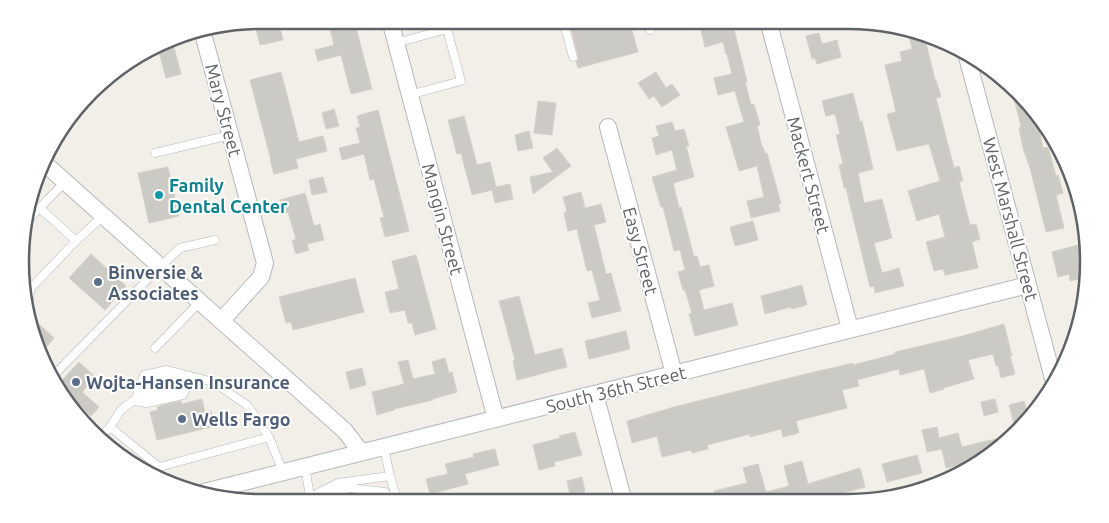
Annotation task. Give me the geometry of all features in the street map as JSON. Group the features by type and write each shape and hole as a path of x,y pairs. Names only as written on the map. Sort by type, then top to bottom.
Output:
{"street":[{"name":"Mangin Street","path":"392,29 496,419"},
{"name":"Mackert Street","path":"770,29 850,329"},
{"name":"Mary Street","path":"204,36 265,263 261,277 221,321"},
{"name":"West Marshall Street","path":"971,64 1052,373"},
{"name":"Easy Street","path":"608,128 674,374"},
{"path":"49,167 345,431 361,452"},
{"name":"South 36th Street","path":"214,489 1028,285"},
{"path":"595,394 622,494"}],"lane":[{"path":"396,43 447,29 461,81 410,95"},
{"path":"565,29 573,58"},
{"path":"156,153 230,135"},
{"path":"33,215 65,182"},
{"path":"40,208 76,241"},
{"path":"31,288 103,216"},
{"path":"57,372 180,248 214,240"},
{"path":"155,348 200,302"},
{"path":"134,401 144,375 167,370 213,382 248,405 269,437 283,472"},
{"path":"104,433 121,410 147,390 191,377"},
{"path":"134,401 148,403 183,395 191,377"},
{"path":"110,427 159,467 269,437"},
{"path":"384,447 396,494"},
{"path":"305,466 310,494"},
{"path":"316,494 338,483 390,476"},
{"path":"333,494 349,488 385,492"},
{"path":"378,494 385,492"}],"building":[{"path":"256,29 280,29 283,40 260,45"},
{"path":"330,29 356,29 372,89 351,94 341,55 318,61 315,50 334,45"},
{"path":"571,29 632,29 638,52 578,68 576,61 578,56"},
{"path":"734,29 751,105 754,104 760,125 757,126 762,147 765,153 767,153 781,204 778,204 780,211 751,218 747,201 764,197 757,166 739,171 726,127 744,122 735,91 718,95 714,78 732,74 727,54 723,42 705,47 701,30"},
{"path":"819,33 822,44 837,40 841,57 817,64 815,58 812,59 806,36"},
{"path":"909,37 926,42 941,97 936,98 954,168 959,166 963,181 959,182 970,225 976,224 980,239 972,242 978,268 945,275 943,269 934,271 926,242 945,237 939,214 917,221 908,191 940,181 929,144 897,151 887,114 896,112 885,65 902,61 900,52 912,49"},
{"path":"173,46 181,74 166,78 159,53"},
{"path":"281,72 299,142 323,136 327,151 296,159 298,168 274,174 250,80"},
{"path":"656,72 666,88 672,84 680,95 662,107 654,96 649,99 638,83"},
{"path":"853,93 860,122 862,121 873,169 858,173 864,203 882,199 892,238 874,243 882,273 899,268 904,286 875,293 874,286 870,287 846,188 844,188 839,165 843,164 836,135 840,134 835,114 826,116 822,101"},
{"path":"1014,100 1039,130 1043,148 1048,147 1063,193 1056,195 1064,228 1046,232 1023,148 1019,128 1021,127"},
{"path":"538,101 556,103 552,135 534,133"},
{"path":"334,109 339,126 326,129 322,113"},
{"path":"378,110 409,231 385,237 380,218 384,217 374,179 370,180 364,154 342,160 339,148 360,143 356,128 360,127 357,116"},
{"path":"464,116 477,165 490,162 496,187 510,184 513,199 495,203 492,190 472,195 461,153 457,154 448,120"},
{"path":"672,122 675,131 684,129 689,146 686,146 694,177 673,183 679,208 681,207 694,257 697,256 700,267 709,265 714,286 699,290 704,310 732,303 738,325 695,336 689,314 692,313 678,272 685,270 680,250 674,251 663,207 661,207 652,177 677,170 672,150 656,155 652,138 659,136 656,126"},
{"path":"529,131 533,148 518,151 515,135"},
{"path":"557,148 571,166 533,194 530,177 553,172 543,158"},
{"name":"Family Dental Center","path":"168,167 179,216 149,223 138,173"},
{"path":"323,177 327,192 312,195 309,180"},
{"path":"581,192 585,208 601,204 606,222 594,225 606,274 611,273 621,311 592,318 588,303 600,300 592,270 587,271 577,229 568,231 564,213 567,212 563,197"},
{"path":"305,193 314,226 320,224 324,240 307,244 309,250 296,254 292,241 296,239 288,212 284,214 280,200"},
{"path":"753,221 758,240 735,246 730,227"},
{"path":"1080,244 1080,279 1070,281 1069,274 1058,277 1052,252"},
{"name":"Binversie & Associates","path":"91,254 126,286 105,310 69,278"},
{"path":"416,255 436,329 415,335 412,323 408,323 405,310 390,313 385,292 399,289 392,261"},
{"path":"355,278 364,312 293,330 291,322 286,323 279,297"},
{"path":"802,285 807,305 765,314 761,296"},
{"path":"519,296 535,355 562,348 567,367 517,380 513,361 515,360 499,301"},
{"path":"37,323 54,338 45,348"},
{"path":"1004,324 1015,374 1001,378 993,354 968,360 974,379 930,393 924,369 900,375 899,369 857,380 859,386 842,390 847,408 796,421 799,433 783,437 781,429 750,437 750,434 707,445 708,449 692,453 691,450 662,457 657,436 632,443 627,421 674,407 806,374 853,363 853,365 895,354 895,352"},
{"path":"626,331 630,349 589,359 585,341"},
{"path":"445,358 449,373 452,372 457,392 377,415 372,392 404,384 398,362 408,360 413,379 435,374 432,362"},
{"name":"Wojta-Hansen Insurance","path":"79,362 95,377 82,392 99,407 91,416 77,402 62,381"},
{"path":"362,368 366,385 350,389 346,372"},
{"name":"Wells Fargo","path":"202,399 205,412 211,411 215,426 157,440 150,412 158,410 157,407 163,405 181,401 182,404"},
{"path":"995,399 998,412 984,416 981,402"},
{"path":"1024,401 1026,410 1014,424 1009,405"},
{"path":"937,427 939,438 958,433 962,447 998,438 964,463 946,468 942,449 927,452 922,430"},
{"path":"575,432 582,455 554,462 555,466 539,470 533,445"},
{"path":"495,449 499,465 465,474 468,484 430,494 426,479 448,474 445,464 474,457 473,454"},
{"path":"917,455 922,473 887,482 882,464"},
{"path":"802,461 808,484 860,468 865,487 839,494 715,494 714,491 747,483 743,468 758,464 766,492 789,486 784,466"},
{"path":"582,477 585,492 570,494 567,481"}],"place":[{"name":"Family Dental Center","path":"159,195"},
{"name":"Binversie & Associates","path":"98,282"},
{"name":"Wojta-Hansen Insurance","path":"76,382"},
{"name":"Wells Fargo","path":"182,419"}]}
